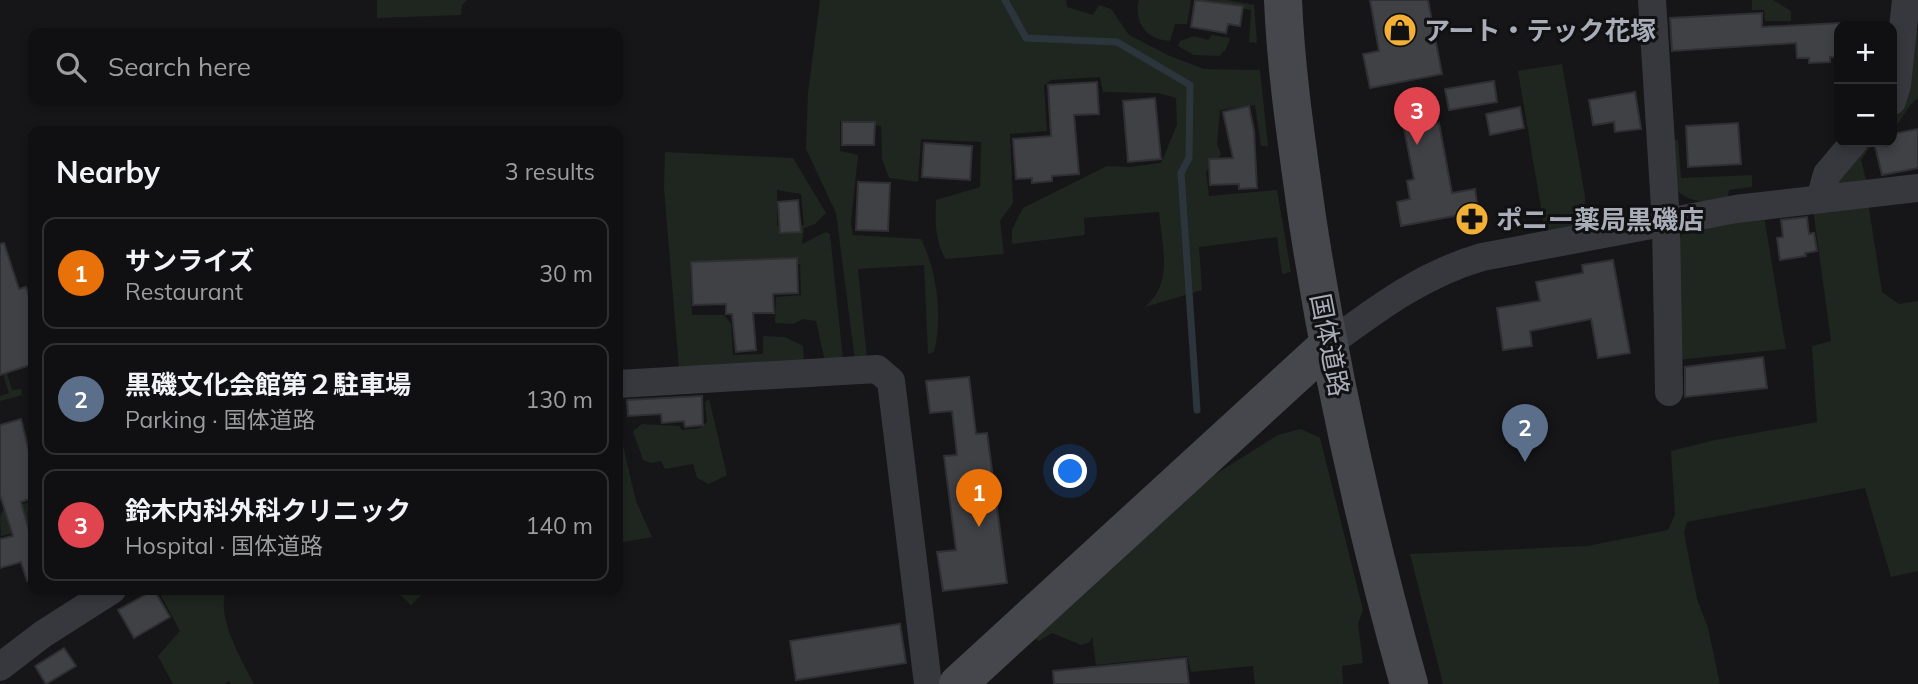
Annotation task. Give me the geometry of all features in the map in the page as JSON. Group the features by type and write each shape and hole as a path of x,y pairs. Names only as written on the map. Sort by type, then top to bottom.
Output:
{"street":[{"name":"国体道路","path":"1283,0 1290,100 1328,344 1377,561 1409,684"},
{"path":"1652,0 1666,223 1669,392"},
{"path":"1897,85 1906,0"},
{"path":"1820,199 1827,174 1850,147"},
{"path":"958,684 1328,344 1415,283 1448,267 1482,257 1736,209 1918,188"},
{"path":"623,384 877,369 891,381 928,684"},
{"path":"5,652 103,595"}],"shaded area":[{"path":"377,0 467,0 462,5 461,15 377,18"},
{"path":"820,0 1066,0 1067,7 1093,15 1099,5 1111,9 1129,35 1170,56 1204,69 1260,70 1268,146 1261,146 1255,105 1220,110 1217,144 1221,154 1206,172 1209,196 1277,190 1291,272 1282,274 1277,237 1199,247 1202,290 1145,307 1160,287 1163,275 1164,251 1159,212 1084,218 1085,235 1012,244 1012,229 1023,208 1107,166 1129,167 1161,163 1177,125 1176,98 1158,93 1103,92 1100,77 1051,80 1044,86 1047,131 1010,134 1013,203 1000,221 1004,254 946,259 938,239 936,200 980,187 981,142 921,139 918,182 889,178 882,159 881,126 840,121 840,151 858,155 851,223 853,235 921,239 935,280 938,309 934,352 928,354 924,265 858,269 867,359 855,361 836,213 806,149 808,93"},
{"path":"1139,0 1191,0 1187,24 1175,24 1170,41 1155,37 1140,22"},
{"path":"1198,0 1227,0 1254,5 1257,43 1249,42 1251,10"},
{"path":"1752,0 1773,0 1791,11 1791,21 1765,21 1764,10 1752,10"},
{"path":"1913,31 1918,31 1918,98 1897,123 1897,93"},
{"path":"1212,35 1230,38 1226,49 1219,56 1194,55 1178,46 1180,41 1194,36 1208,40"},
{"path":"1562,64 1585,196 1585,211 1572,231 1546,238 1518,71"},
{"path":"1678,140 1681,178 1752,175 1752,187 1729,190 1728,198 1698,201 1686,197 1673,187 1670,141"},
{"path":"1859,147 1870,147 1861,160 1867,184 1834,187"},
{"path":"665,152 793,158 826,213 815,224 804,228 802,244 826,232 830,234 843,359 825,361 816,321 803,319 793,324 775,323 776,297 801,295 800,264 690,268 692,315 724,315 731,324 733,355 763,354 763,336 785,337 803,346 804,362 679,368 664,188","holes":["777,190 801,194 804,225 777,226"]},
{"path":"1868,202 1882,292 1899,304 1918,301 1918,571 1891,577 1865,488 1687,522 1684,533 1697,599 1708,628 1720,684 1443,684 1410,554 1587,546 1668,530 1675,514 1671,451 1715,440 1817,422 1812,346 1831,341 1813,209"},
{"path":"1764,216 1786,349 1676,360 1677,243 1684,231"},
{"path":"1,354 12,390 21,389 22,395 0,401 0,396 9,393 0,364"},
{"path":"709,399 727,475 709,484 697,478 693,464 665,469 661,461 651,463 643,460 633,431 642,424 679,426 682,430 700,428 707,422 705,402"},
{"path":"1301,429 1320,438 1363,610 1358,624 1363,663 1342,666 1343,684 1255,684 1253,666 1191,672 1187,656 1096,665 1092,636 1090,642 1081,645 1052,633 1039,641 1026,635 1182,495 1278,435"},
{"path":"623,445 636,501 652,537 623,542"},
{"path":"28,502 28,529 1,536 0,517 3,510"},
{"path":"161,595 225,595 224,613 227,625 254,684 231,684 229,681 224,684 173,684 158,656 180,631"},
{"path":"400,595 421,595 411,605"}],"building":[{"path":"1195,0 1243,6 1240,26 1228,24 1226,33 1191,27"},
{"path":"1370,0 1428,0 1442,74 1370,88 1363,54 1379,51"},
{"path":"1762,13 1762,27 1834,23 1834,57 1830,57 1830,62 1809,63 1809,58 1797,58 1796,43 1672,51 1670,18"},
{"path":"1494,81 1497,102 1449,110 1445,89"},
{"path":"1097,82 1099,114 1074,115 1079,174 1052,176 1052,181 1032,183 1032,178 1016,179 1013,139 1051,136 1048,85"},
{"path":"1635,92 1641,129 1615,132 1614,122 1593,125 1589,100"},
{"path":"1155,98 1161,159 1128,162 1123,101"},
{"path":"1249,106 1254,131 1257,188 1239,189 1239,184 1210,185 1209,159 1233,158 1223,112"},
{"path":"1520,107 1524,128 1490,135 1486,114"},
{"path":"842,122 875,122 874,145 842,145"},
{"path":"1439,123 1452,193 1475,189 1480,224 1462,227 1460,215 1401,226 1397,202 1410,199 1407,181 1414,179 1404,129"},
{"path":"1738,123 1741,164 1688,167 1686,126"},
{"path":"1918,129 1918,168 1882,175 1875,147 1897,147 1897,133"},
{"path":"924,143 972,146 970,180 922,177"},
{"path":"858,182 890,183 888,231 856,230"},
{"path":"798,200 801,232 780,233 778,202"},
{"path":"1807,217 1809,234 1814,233 1817,251 1805,253 1806,256 1780,260 1777,238 1783,237 1781,220"},
{"path":"4,243 19,289 26,287 28,294 28,366 0,375 0,244"},
{"path":"797,258 798,293 773,294 774,313 753,313 756,350 736,352 732,314 726,314 726,304 693,305 691,262"},
{"path":"1613,260 1630,353 1598,358 1591,319 1530,331 1532,346 1503,350 1497,308 1540,301 1536,282 1583,273 1582,265"},
{"path":"1763,357 1767,388 1685,397 1685,367"},
{"path":"969,377 976,434 987,433 1007,583 943,591 937,552 956,550 944,456 957,455 952,411 930,413 926,381"},
{"path":"702,396 703,425 685,427 684,421 662,423 661,414 628,416 627,400"},
{"path":"21,419 28,448 28,500 21,502 28,526 27,581 21,562 0,568 0,539 13,536 0,495 0,425"},
{"path":"145,595 157,595 170,617 134,638 118,610"},
{"path":"900,624 906,663 796,680 790,641"},
{"path":"64,648 76,666 46,684 35,666"},
{"path":"1186,658 1189,684 1054,684 1053,671"}],"waterway":[{"path":"1005,0 1026,38 1117,42 1190,85 1189,158 1181,173 1197,410"}],"place":[{"name":"アート・テック花塚","path":"1400,30"},
{"name":"鈴木内科外科クリニック","path":"1417,145"},
{"name":"ポニー薬局黒磯店","path":"1472,219"},
{"name":"黒磯文化会館第２駐車場","path":"1525,462"},
{"name":"サンライズ","path":"979,527"}]}
